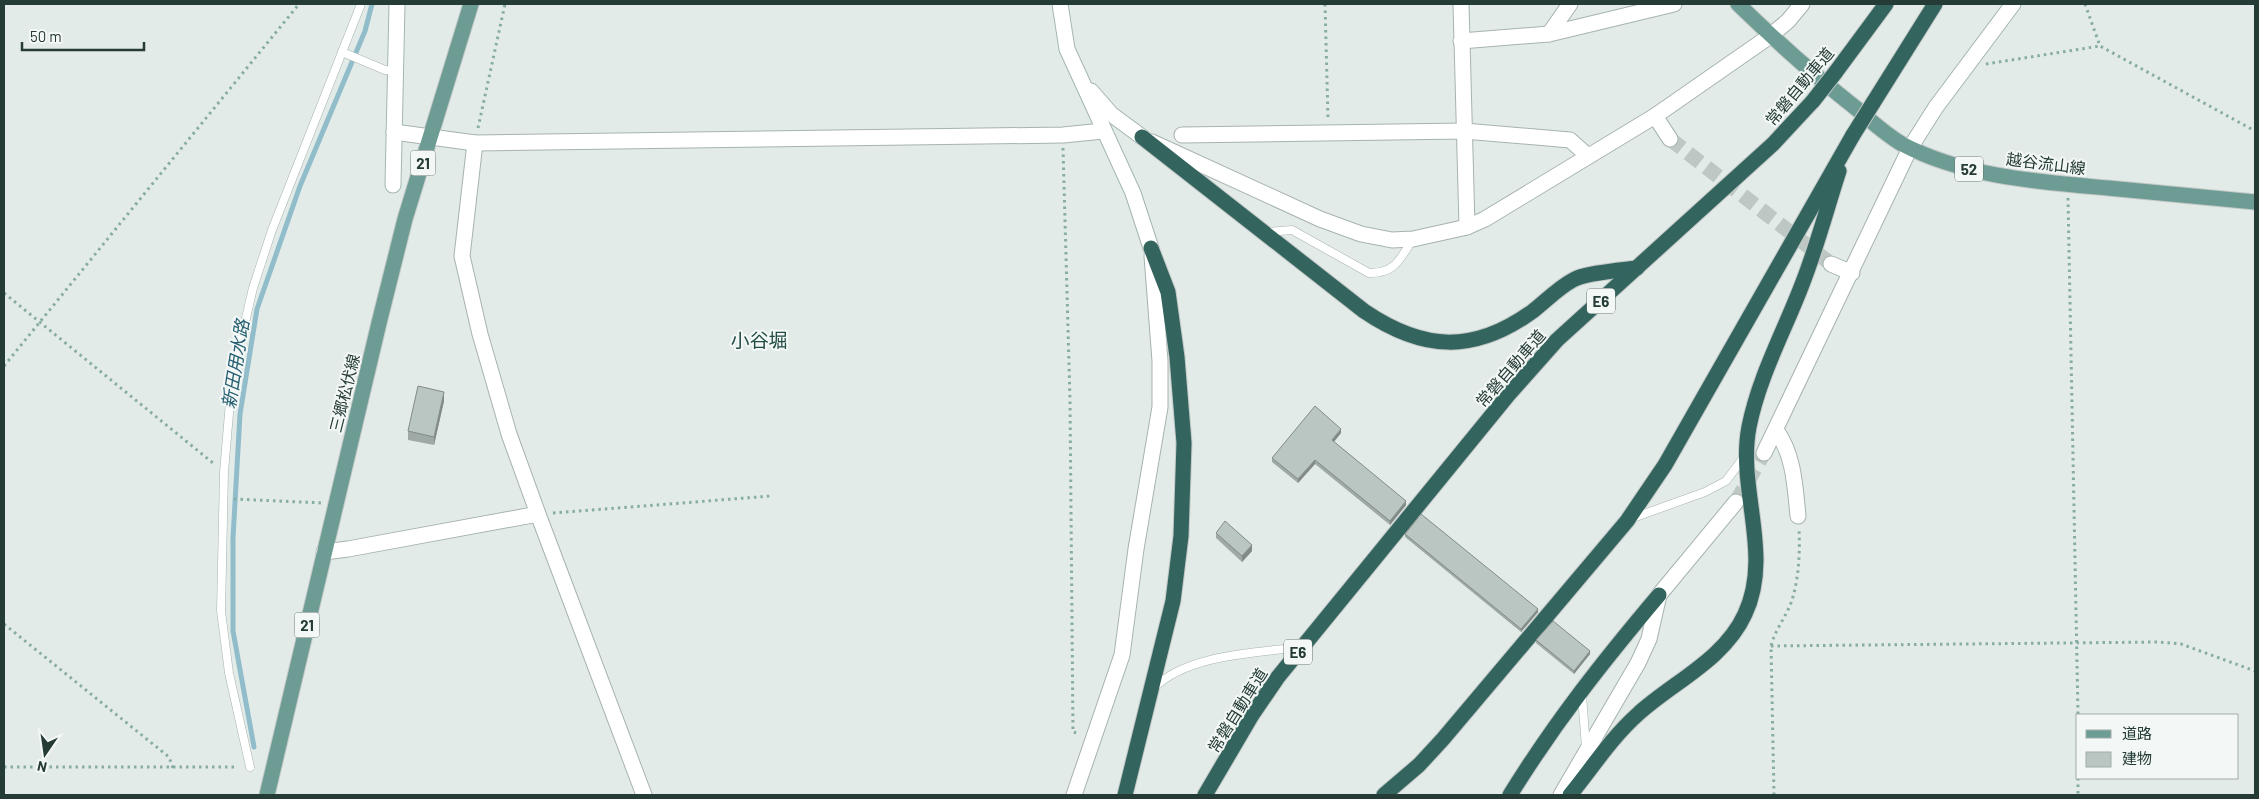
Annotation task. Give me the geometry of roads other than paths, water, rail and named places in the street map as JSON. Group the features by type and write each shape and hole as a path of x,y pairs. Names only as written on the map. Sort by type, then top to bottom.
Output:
{"highway":[{"name":"常磐自動車道","path":"1206,795 1252,715 1302,647 1509,394 1557,340 1773,144 1814,101 1886,4"},
{"path":"1384,795 1418,765 1443,739 1627,521 1665,465 1851,139 1935,4"},
{"path":"1142,137 1261,232 1384,324 1417,338 1440,342 1479,339 1502,330 1532,311 1574,279 1637,268"},
{"path":"1570,795 1613,740 1637,714 1703,664 1730,637 1745,614 1751,595 1755,569 1755,535 1746,455 1754,404 1803,282 1851,139"},
{"path":"1125,795 1162,649 1178,572 1184,443 1177,357 1168,292 1151,248"},
{"path":"1510,795 1582,688 1659,595"}],"main road":[{"name":"三郷松伏線","path":"267,795 334,505 405,219 470,4"},
{"name":"越谷流山線","path":"1738,4 1802,66 1888,134 1910,148 1963,167 2000,176 2068,185 2255,202"}],"street":[{"path":"392,185 397,4"},
{"path":"1060,4 1067,49 1103,131 1134,193 1151,248 1160,361 1160,407 1136,548 1122,655 1074,795"},
{"path":"1461,4 1467,227"},
{"path":"1549,34 1570,4"},
{"path":"1461,41 1549,34 1674,4"},
{"path":"1076,72 1111,114 1142,137 1320,219 1361,234 1392,240 1413,239 1467,227 1493,215 1655,116 1770,36 1788,22 1801,4"},
{"path":"1764,453 1852,273 1910,148 1972,58 2013,4"},
{"path":"1655,116 1670,138"},
{"path":"394,132 475,143 1063,135 1103,131"},
{"path":"1182,135 1464,131 1570,140 1588,156"},
{"path":"475,143 462,256 495,388 538,514 644,795"},
{"path":"1831,264 1852,273"},
{"path":"1776,430 1786,444 1792,467 1798,516"},
{"path":"1561,795 1586,749 1626,684 1649,639 1659,595 1736,502"},
{"path":"324,552 538,514"}],"lane":[{"path":"250,767 229,673 221,611 224,472 232,378 253,288 281,206 361,4"},
{"path":"342,52 385,70 396,71"},
{"path":"1261,232 1292,230 1369,273 1383,273 1395,267 1413,239"},
{"path":"1627,521 1705,492 1726,481 1746,455"},
{"path":"1151,691 1161,681 1182,669 1210,660 1302,647"},
{"path":"1582,688 1582,712 1586,749"}],"waterway":[{"name":"新田用水路","path":"254,747 233,631 233,538 240,414 257,309 300,186 365,31 372,4"}],"tunnel":[{"path":"1670,139 1831,264"},
{"path":"1736,502 1764,453"}],"district":[{"name":"小谷堀","path":"759,339"}]}
